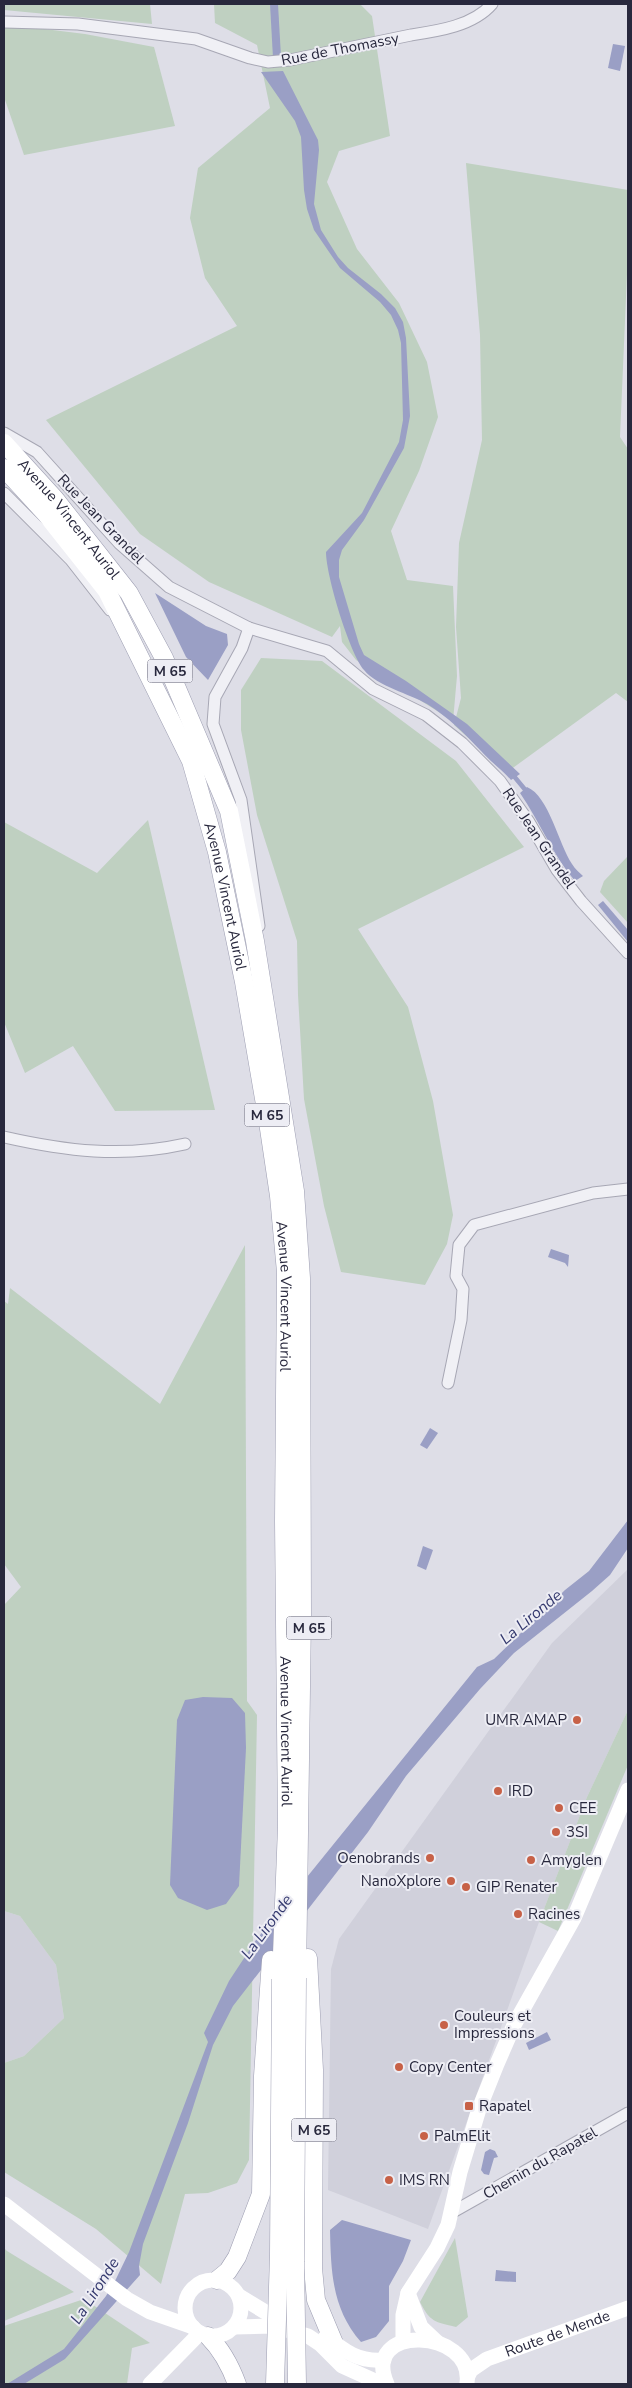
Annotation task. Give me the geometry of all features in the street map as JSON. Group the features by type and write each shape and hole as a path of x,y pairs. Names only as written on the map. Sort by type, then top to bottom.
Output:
{"main road":[{"name":"Avenue Vincent Auriol","path":"4,443 54,499 130,593 164,658 229,811 269,1021 285,1119 298,1231 302,1317 298,1882 303,1920 289,1979"},
{"name":"Avenue Vincent Auriol","path":"4,468 46,514 107,591 191,761 217,852 268,1122 279,1196 286,1280 285,1610 287,1827 278,1910 282,1947 289,1979"},
{"name":"M 65","path":"301,1458 309,1638 308,1861 303,1920 314,2070 313,2268 316,2300 334,2343"},
{"name":"M 65","path":"218,2280 228,2271 237,2258 262,2194 263,2076 271,1962 278,1910"},
{"name":"M 65","path":"275,2384 289,1979"},
{"name":"M 65","path":"289,1979 297,2384"},
{"path":"200,2332 220,2349 231,2367 237,2384"}],"street":[{"name":"Rue de Thomassy","path":"4,22 78,24 196,39 250,58 275,62 433,32 483,14 492,4"},
{"name":"Rue Jean Grandel","path":"4,433 37,452 119,543 169,587 249,628 328,651 373,689 426,715 462,742 500,781 529,822 557,870 581,901 628,953"},
{"name":"Avenue Vincent Auriol","path":"4,493 71,560 131,637"},
{"name":"Avenue Vincent Auriol","path":"249,628 242,648 215,697 213,724 241,800 256,896 269,1021"},
{"path":"4,1138 106,1153 147,1152 185,1144"},
{"path":"448,1382 461,1320 463,1289 456,1276 459,1244 474,1225 593,1193 628,1189"},
{"path":"403,2341 403,2316 408,2293 437,2248 451,2213 460,2172 479,2109 497,2064 533,1989 556,1953 574,1918 628,1790"},
{"name":"Chemin du Rapatel","path":"451,2213 628,2113"},
{"path":"4,2204 127,2299 200,2332 219,2336 234,2328 256,2325 293,2330 320,2344 342,2366 382,2384"},
{"path":"200,2332 187,2320 186,2302 189,2294 201,2282 218,2280 226,2283 239,2296 267,2313 318,2330 334,2343 360,2359 384,2360"},
{"path":"408,2293 421,2327 440,2344 460,2357 487,2359"},
{"path":"234,2328 241,2316 239,2296"},
{"path":"157,2313 178,2308 186,2302"},
{"name":"Route de Mende","path":"487,2359 628,2308"},
{"path":"150,2384 200,2332"},
{"path":"387,2384 382,2371 384,2360 393,2346 403,2341 423,2340 440,2344"},
{"path":"460,2357 467,2380"},
{"path":"467,2380 471,2370 487,2359"}],"shaded area":[{"path":"628,1569 628,1710 587,1797 539,1922 428,2229 328,2190 331,1969 339,1939 552,1643"},
{"path":"4,1911 20,1916 56,1965 64,2018 24,2056 4,2063"}],"green space":[{"path":"4,4 150,4 152,24 4,10"},
{"path":"214,4 360,4 372,16 390,136 339,151 327,182 357,249 399,303 427,362 438,417 419,471 391,531 407,580 453,586 457,676 453,721 356,660 342,642 340,626 332,637 209,582 140,534 46,420 237,326 205,278 190,218 198,168 270,108 257,45 215,23"},
{"path":"4,24 85,34 154,47 175,126 24,155 4,97"},
{"path":"466,163 628,190 628,251 620,437 628,449 628,702 616,693 510,770 474,743 454,725 461,698 456,627 459,543 482,440 480,335"},
{"path":"261,658 322,661 456,761 524,847 358,929 408,1007 433,1101 453,1215 447,1244 425,1285 341,1272 324,1206 304,1099 297,941 257,815 241,730 241,690"},
{"path":"148,820 215,1110 115,1111 73,1046 25,1073 4,1022 4,822 97,873"},
{"path":"628,856 628,923 600,892 604,881"},
{"path":"245,1245 247,1701 257,1715 249,2160 237,2183 208,2193 185,2194 161,2284 96,2229 4,2172 4,2063 24,2056 64,2018 56,1965 20,1916 4,1911 4,1605 21,1587 4,1564 4,1301 8,1304 10,1288 160,1404"},
{"path":"628,1710 628,1765 558,1931 539,1922 587,1797"},
{"path":"455,2238 468,2317 456,2327 434,2320 427,2314 420,2302"},
{"path":"4,2248 7,2251 74,2292 4,2321"},
{"path":"84,2299 150,2343 132,2348 127,2384 4,2384 4,2326"}],"water":[{"path":"270,4 278,4 281,57 273,58"},
{"path":"613,44 625,46 620,71 608,68"},
{"path":"283,71 318,140 319,150 314,204 321,230 338,257 348,268 381,294 395,308 403,322 406,338 410,416 404,448 364,520 342,550 339,560 339,577 359,644 364,655 406,681 467,724 520,774 511,780 442,714 420,700 385,685 370,676 358,661 339,613 330,578 326,552 362,513 399,442 403,420 401,343 398,330 391,315 380,302 340,268 314,230 307,209 304,190 301,137 295,121 261,72"},
{"path":"155,593 206,626 227,634 228,645 208,680 186,657"},
{"path":"527,787 535,792 541,800 553,822 567,856 583,876 575,881 560,860 520,793"},
{"path":"603,901 628,930 628,942 598,905"},
{"path":"551,1249 569,1255 568,1267 565,1263 548,1257"},
{"path":"430,1428 438,1433 427,1449 420,1445"},
{"name":"La Lironde","path":"628,1520 628,1548 610,1575 514,1653 480,1689 406,1776 368,1832 233,2006 213,2045 188,2123 143,2244 139,2266 140,2275 65,2359 24,2384 7,2384 64,2349 106,2296 116,2279 129,2252 208,2042 204,2033 229,1981 256,1940 477,1667 494,1659 565,1590 589,1571"},
{"path":"423,1546 433,1550 426,1570 417,1566"},
{"path":"203,1697 232,1698 245,1713 246,1748 239,1886 226,1904 207,1910 178,1898 170,1885 177,1720 185,1700"},
{"path":"547,2032 551,2040 529,2050 526,2043"},
{"path":"490,2149 495,2151 498,2157 494,2158 489,2175 484,2174 481,2170 485,2152"},
{"path":"342,2220 411,2240 403,2261 389,2286 389,2321 376,2337 361,2342 344,2316 335,2289 331,2261 330,2230"},
{"path":"496,2270 516,2272 516,2282 495,2281"}],"waterway":[{"path":"513,775 527,792"}],"place":[{"name":"UMR AMAP","path":"577,1720"},
{"name":"IRD","path":"498,1791"},
{"name":"CEE","path":"559,1808"},
{"name":"3SI","path":"556,1832"},
{"name":"Oenobrands","path":"430,1858"},
{"name":"Amyglen","path":"531,1860"},
{"name":"NanoXplore","path":"451,1881"},
{"name":"GIP Renater","path":"466,1887"},
{"name":"Racines","path":"518,1914"},
{"name":"Couleurs et Impressions","path":"444,2025"},
{"name":"Copy Center","path":"399,2067"},
{"name":"Rapatel","path":"469,2106"},
{"name":"PalmElit","path":"424,2136"},
{"name":"IMS RN","path":"389,2180"}]}
